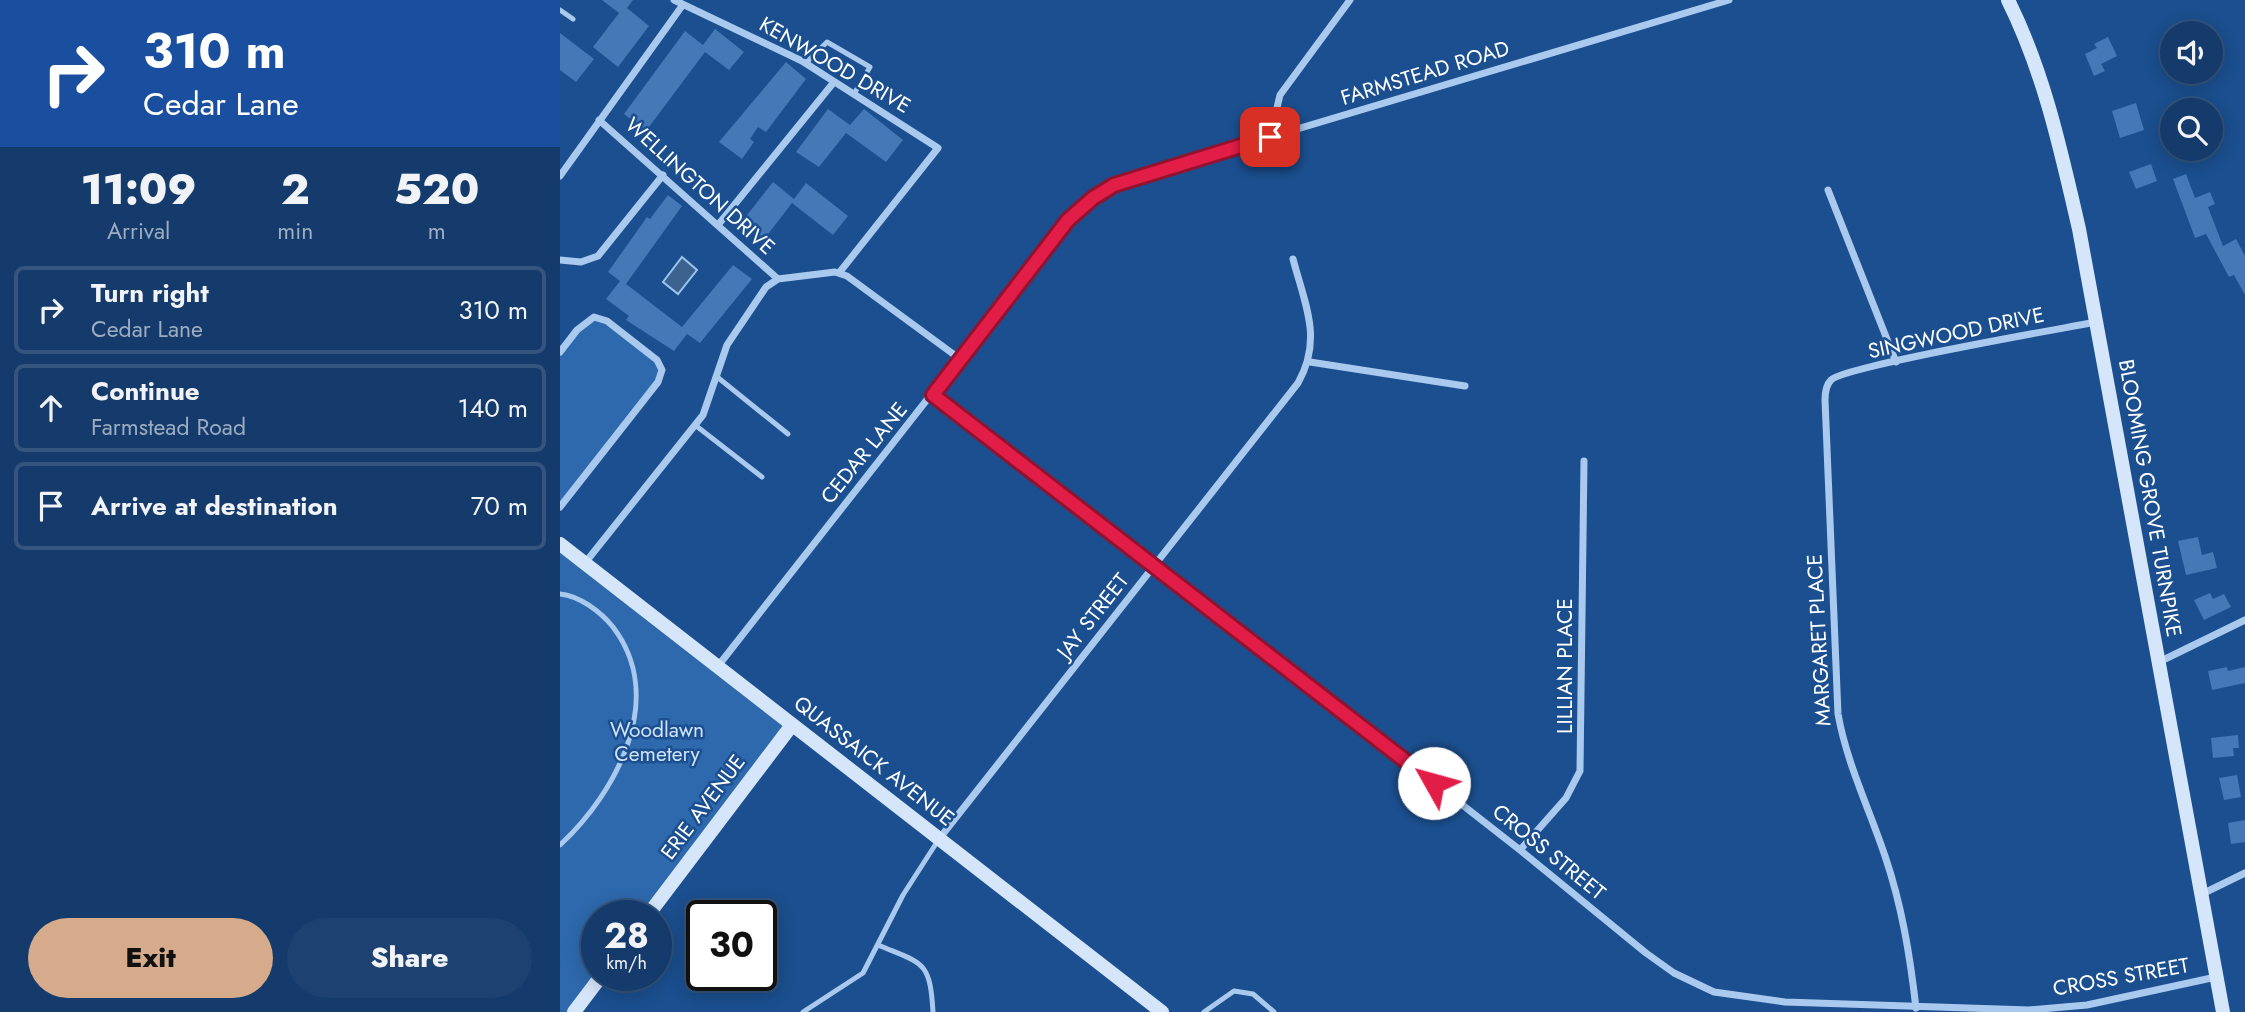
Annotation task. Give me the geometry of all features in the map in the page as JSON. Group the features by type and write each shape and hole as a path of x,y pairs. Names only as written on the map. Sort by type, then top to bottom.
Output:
{"street":[{"name":"KENWOOD DRIVE","path":"674,0 682,6 766,41 806,63 938,148 839,273"},
{"path":"1270,137 1280,95 1350,0"},
{"name":"FARMSTEAD ROAD","path":"1130,179 1729,0"},
{"name":"BLOOMING GROVE TURNPIKE","path":"2008,0 2034,60 2054,124 2096,322 2223,1012"},
{"path":"560,176 682,6"},
{"path":"718,225 834,82"},
{"name":"WELLINGTON DRIVE","path":"599,120 778,279"},
{"path":"560,260 581,262 598,256 663,175"},
{"name":"CEDAR LANE","path":"718,667 1068,220 1093,198 1130,179"},
{"path":"1828,190 1896,362"},
{"path":"1293,259 1312,340 1310,362 1465,386"},
{"path":"585,563 703,415 727,345 766,287 778,279 839,273 861,285 960,359"},
{"path":"560,352 578,330 594,317 607,321 657,360 662,370 658,382 560,507"},
{"name":"SINGWOOD DRIVE","path":"1827,386 1838,376 1896,362 2096,322"},
{"name":"JAY STREET","path":"939,839 1298,383 1310,362"},
{"name":"MARGARET PLACE","path":"1827,386 1838,714 1843,744 1900,905 1908,940 1916,1008"},
{"name":"CROSS STREET","path":"933,395 1156,565 1674,973 1714,992 1785,1002 2029,1010 2087,1005 2217,977"},
{"name":"LILLIAN PLACE","path":"1520,850 1566,798 1580,771 1584,461"},
{"name":"QUASSAICK AVENUE","path":"560,544 1161,1012"},
{"path":"2159,662 2245,620"},
{"name":"ERIE AVENUE","path":"659,900 792,725"},
{"path":"2202,894 2245,873"},
{"path":"574,1012 590,991"},
{"path":"1784,1012 1785,1002"}],"lane":[{"path":"560,10 573,19"},
{"path":"806,63 827,42 870,66 854,94"},
{"path":"716,376 788,434"},
{"path":"695,425 762,477"},
{"path":"560,594 578,599 609,622 630,653 637,691 634,723 618,768 590,813 560,845"},
{"path":"803,1012 863,973 903,895 939,839"},
{"path":"878,945 924,967 929,975 933,1012"},
{"path":"1204,1012 1234,991 1253,994 1274,1012"}],"green space":[{"path":"589,319 607,321 657,360 662,370 658,382 560,507 560,352"},
{"name":"Woodlawn Cemetery","path":"560,544 792,725 658,900 581,900 581,991 586,991 572,1012 560,1012"}],"shaded area":[{"path":"682,257 697,270 678,294 663,282"}],"building":[{"path":"602,0 633,0 627,8 649,26 618,67 593,47 619,13"},
{"path":"715,29 744,52 729,70 705,52 646,131 624,114 685,31 703,45"},
{"path":"560,33 594,59 576,82 560,70"},
{"path":"2108,37 2117,56 2101,64 2105,71 2094,76 2085,54 2097,48 2094,44"},
{"path":"786,62 806,79 766,132 758,127 750,139 754,142 742,159 719,142"},
{"path":"2136,103 2144,130 2120,138 2112,111"},
{"path":"828,109 850,125 864,109 903,140 886,162 846,133 819,167 796,152"},
{"path":"2151,164 2157,181 2136,189 2129,172"},
{"path":"2186,174 2195,198 2210,192 2215,204 2208,207 2223,246 2236,239 2245,256 2245,295 2234,275 2229,277 2206,234 2195,238 2173,179"},
{"path":"773,182 794,199 806,183 848,216 833,235 792,203 762,242 740,224"},
{"path":"668,195 682,206 626,284 682,327 733,265 752,279 700,343 687,334 674,351 626,320 629,316 606,299 620,281 608,272 647,217 650,219"},
{"path":"2198,537 2202,555 2213,552 2217,568 2186,575 2178,541"},
{"path":"2210,593 2213,599 2224,594 2231,607 2204,620 2194,600"},
{"path":"2227,667 2228,671 2245,667 2245,683 2212,690 2208,671"},
{"path":"2238,735 2239,748 2233,748 2234,756 2213,758 2211,738"},
{"path":"2237,775 2241,797 2224,800 2219,778"},
{"path":"2245,820 2245,842 2231,844 2228,823"}],"route":[{"path":"1270,137 1130,179 1093,198 1068,220 933,395 1156,565 1434,783"}]}
